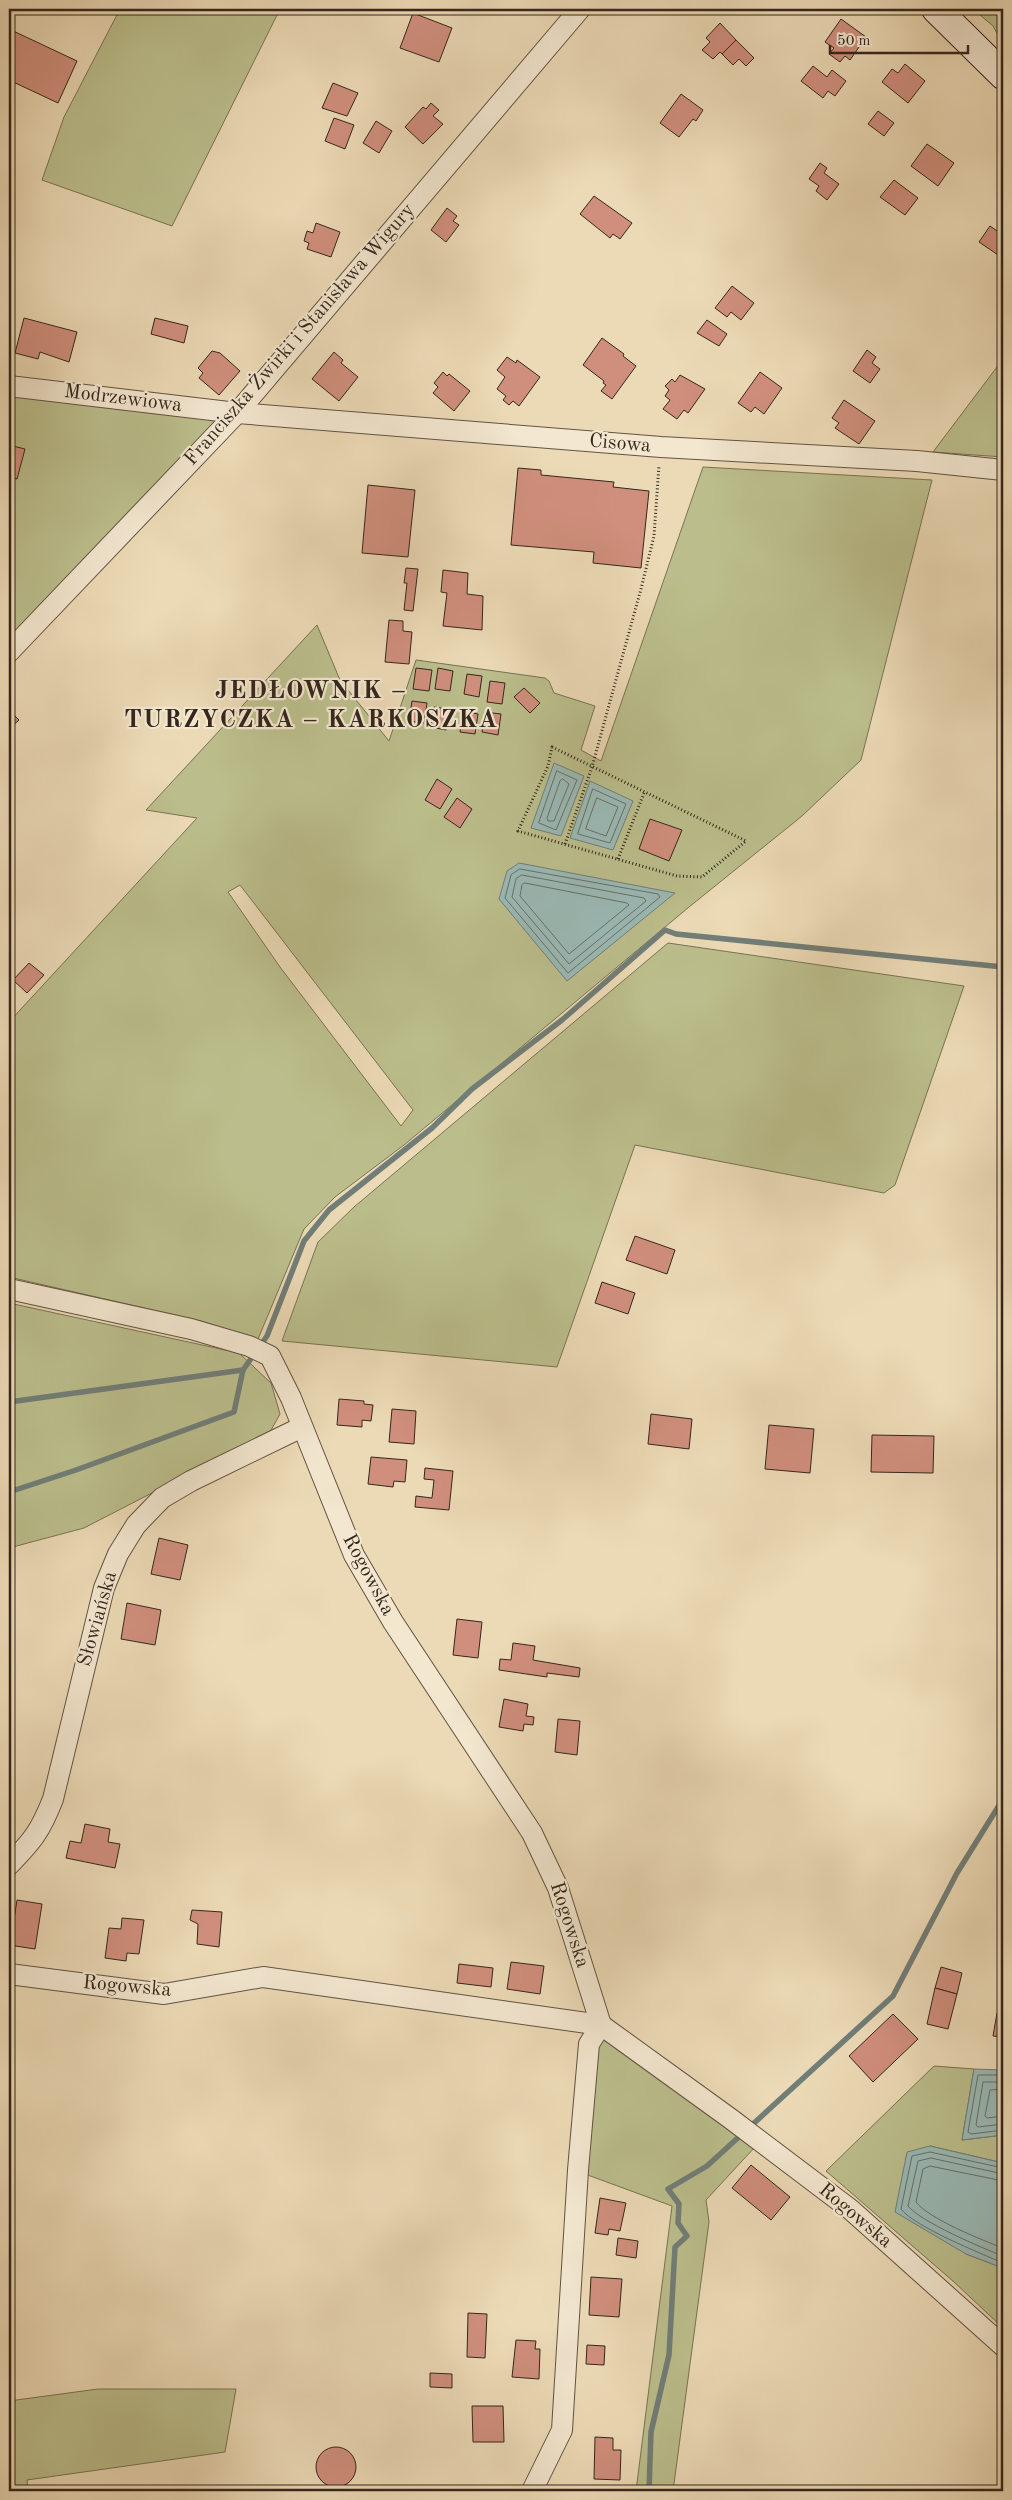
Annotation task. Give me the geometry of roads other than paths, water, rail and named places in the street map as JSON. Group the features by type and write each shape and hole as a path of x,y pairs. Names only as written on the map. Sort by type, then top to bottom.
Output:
{"street":[{"name":"Franciszka Żwirki i Stanisława Wigury","path":"9,652 237,413 580,9"},
{"path":"936,9 1003,75"},
{"name":"Modrzewiowa","path":"9,386 237,413"},
{"name":"Cisowa","path":"237,413 661,447 918,461 1003,470"},
{"name":"Rogowska","path":"9,1290 191,1329 249,1346 270,1356 291,1398 354,1555 393,1622 532,1833 558,1888 601,2025"},
{"name":"Słowiańska","path":"9,1865 28,1846 42,1826 53,1799 104,1588 118,1554 136,1525 162,1498 191,1481 302,1427"},
{"name":"Rogowska","path":"9,1974 164,1994 262,1977 601,2025 764,2143 850,2209 1003,2346"},
{"path":"532,2491 562,2430 578,2170 589,2044 601,2025"}],"water":[{"path":"554,763 584,776 561,836 531,828"},
{"path":"590,781 633,801 613,850 570,838"},
{"path":"519,863 675,893 567,981 499,899 507,871"},
{"path":"974,2069 1003,2070 1003,2135 962,2140"},
{"path":"930,2146 1003,2163 1003,2268 966,2254 895,2212 907,2152"}],"waterway":[{"path":"9,1402 243,1370 267,1336 304,1241 329,1210 432,1128 472,1089 562,1020 665,930 676,934 1003,967"},
{"path":"9,1492 76,1470 234,1412 243,1370"},
{"path":"649,2491 651,2432 669,2355 675,2247 687,2236 678,2223 679,2204 668,2189 707,2166 893,1996 957,1873 1003,1799"}],"district":[{"name":"JEDŁOWNIK – TURZYCZKA – KARKOSZKA","path":"311,706"}]}
